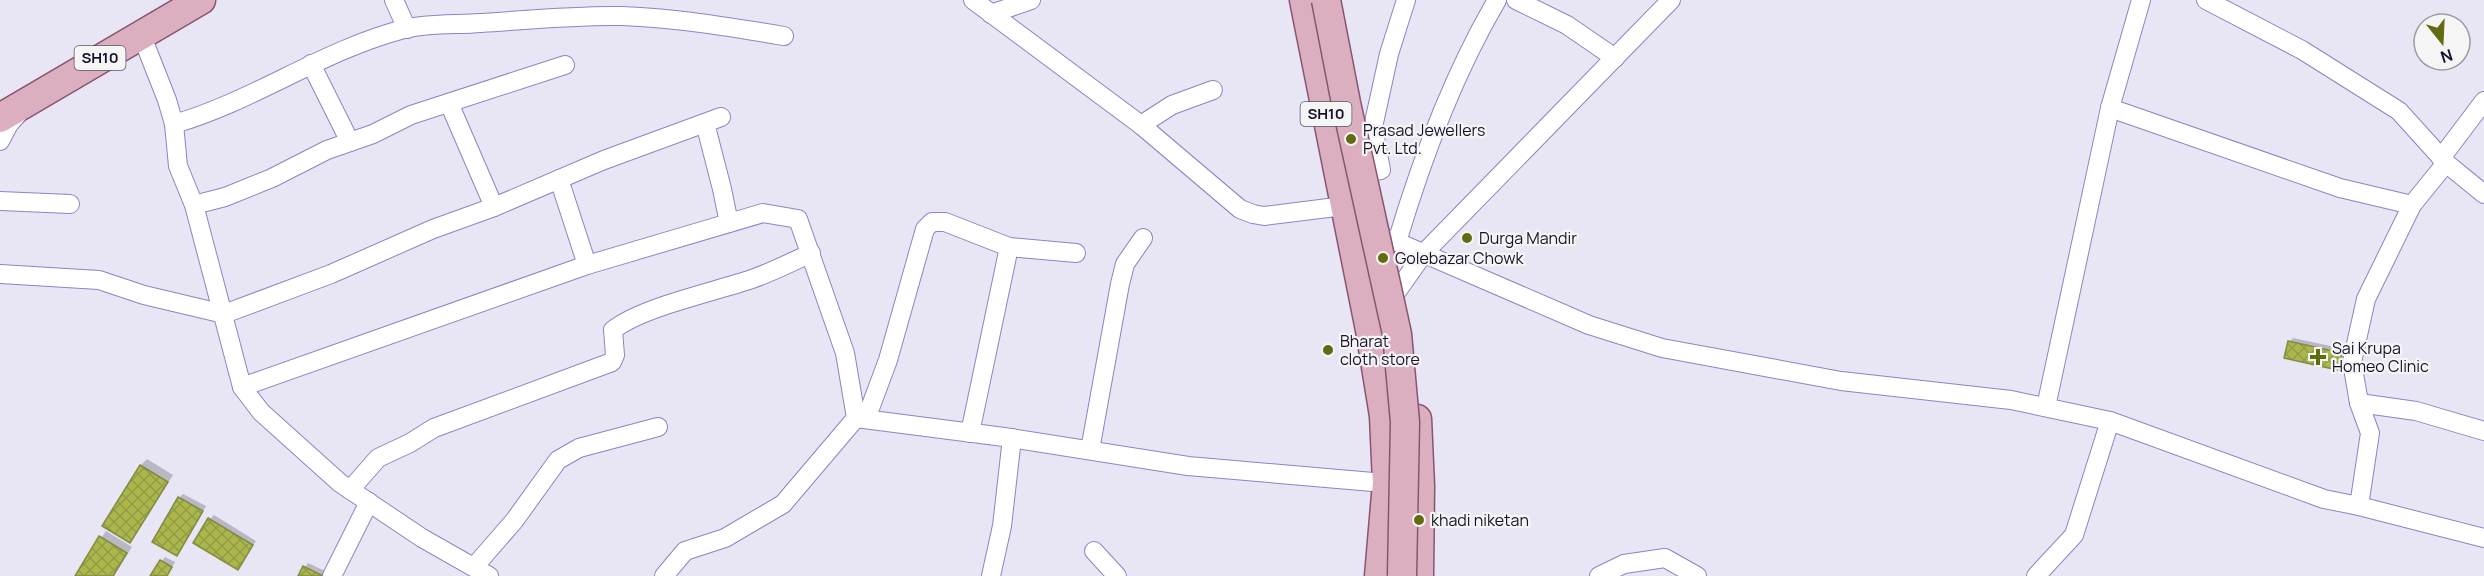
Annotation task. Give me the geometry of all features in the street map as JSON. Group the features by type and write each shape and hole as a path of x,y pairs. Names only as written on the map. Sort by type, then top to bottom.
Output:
{"main road":[{"name":"SH10","path":"0,118 201,0"},
{"name":"SH10","path":"1304,0 1370,330 1384,416 1387,483 1379,576"},
{"path":"1326,0 1353,136 1397,334 1405,422 1402,576"},
{"path":"1338,0 1372,172 1393,241 1410,339 1420,486 1419,576"}],"street":[{"path":"394,0 406,28"},
{"path":"973,0 1141,125 1240,209 1264,216 1344,205 1372,172 1381,170 1373,127 1389,54 1406,0"},
{"path":"991,14 1031,0"},
{"path":"1393,241 1456,79 1478,32 1497,0"},
{"path":"1516,0 1567,25 1615,58"},
{"path":"1370,330 1424,253 1671,0"},
{"path":"2046,407 2110,108 2141,0"},
{"path":"2206,0 2302,50 2399,111 2443,160 2484,194"},
{"path":"174,124 229,104 311,64 406,28 621,16 700,22 784,36"},
{"path":"141,34 174,124 178,166 194,205 242,387 261,412 350,490 423,538 482,572 514,521 558,460 579,448 658,427"},
{"path":"311,64 350,142"},
{"path":"194,205 225,197 272,178 327,150 411,115 565,65"},
{"path":"1141,125 1172,105 1213,90"},
{"path":"0,141 9,124 30,100"},
{"path":"2360,506 2370,433 2360,403 2352,362 2366,299 2412,205 2484,101"},
{"path":"449,103 494,207"},
{"path":"2110,108 2340,188 2412,205"},
{"path":"0,274 99,280 144,295 224,314 331,274 434,229 494,207 604,160 713,120 729,223"},
{"path":"559,179 587,264"},
{"path":"0,201 70,204"},
{"path":"1344,205 1393,241 1589,325 1662,348 1842,381 2010,400 2110,421 2324,499 2484,538"},
{"path":"242,387 587,264 764,213 798,219 845,353 861,419"},
{"path":"664,576 685,552 725,538 783,504 861,419 888,360 925,229 932,222 945,222 1009,247 1076,253"},
{"path":"1090,450 1122,274 1125,264 1143,238"},
{"path":"970,433 1009,247"},
{"path":"350,490 378,458 411,443 434,428 612,362 615,355 613,330 619,326 649,313 754,278 811,253"},
{"path":"2360,403 2416,411 2484,431"},
{"path":"861,419 1012,438 1188,466 1420,486"},
{"path":"2036,576 2074,535 2110,421"},
{"path":"990,576 1002,526 1012,438"},
{"path":"332,576 369,502"},
{"path":"1094,551 1117,576"},
{"path":"1599,576 1624,564 1665,558 1697,576"}],"building":[{"path":"2288,341 2342,353 2338,370 2284,358"},
{"path":"140,465 168,482 130,543 102,526"},
{"path":"178,497 203,511 177,556 152,542"},
{"path":"208,518 253,545 238,570 193,543"},
{"path":"99,536 127,553 113,576 75,576"},
{"path":"160,560 172,567 167,576 150,576"},
{"path":"303,566 323,576 298,576"}],"place":[{"name":"Prasad Jewellers Pvt. Ltd.","path":"1351,139"},
{"name":"Durga Mandir","path":"1467,238"},
{"name":"Golebazar Chowk","path":"1383,258"},
{"name":"Bharat cloth store","path":"1328,350"},
{"name":"Sai Krupa Homeo Clinic","path":"2318,357"},
{"name":"khadi niketan","path":"1419,520"}]}
